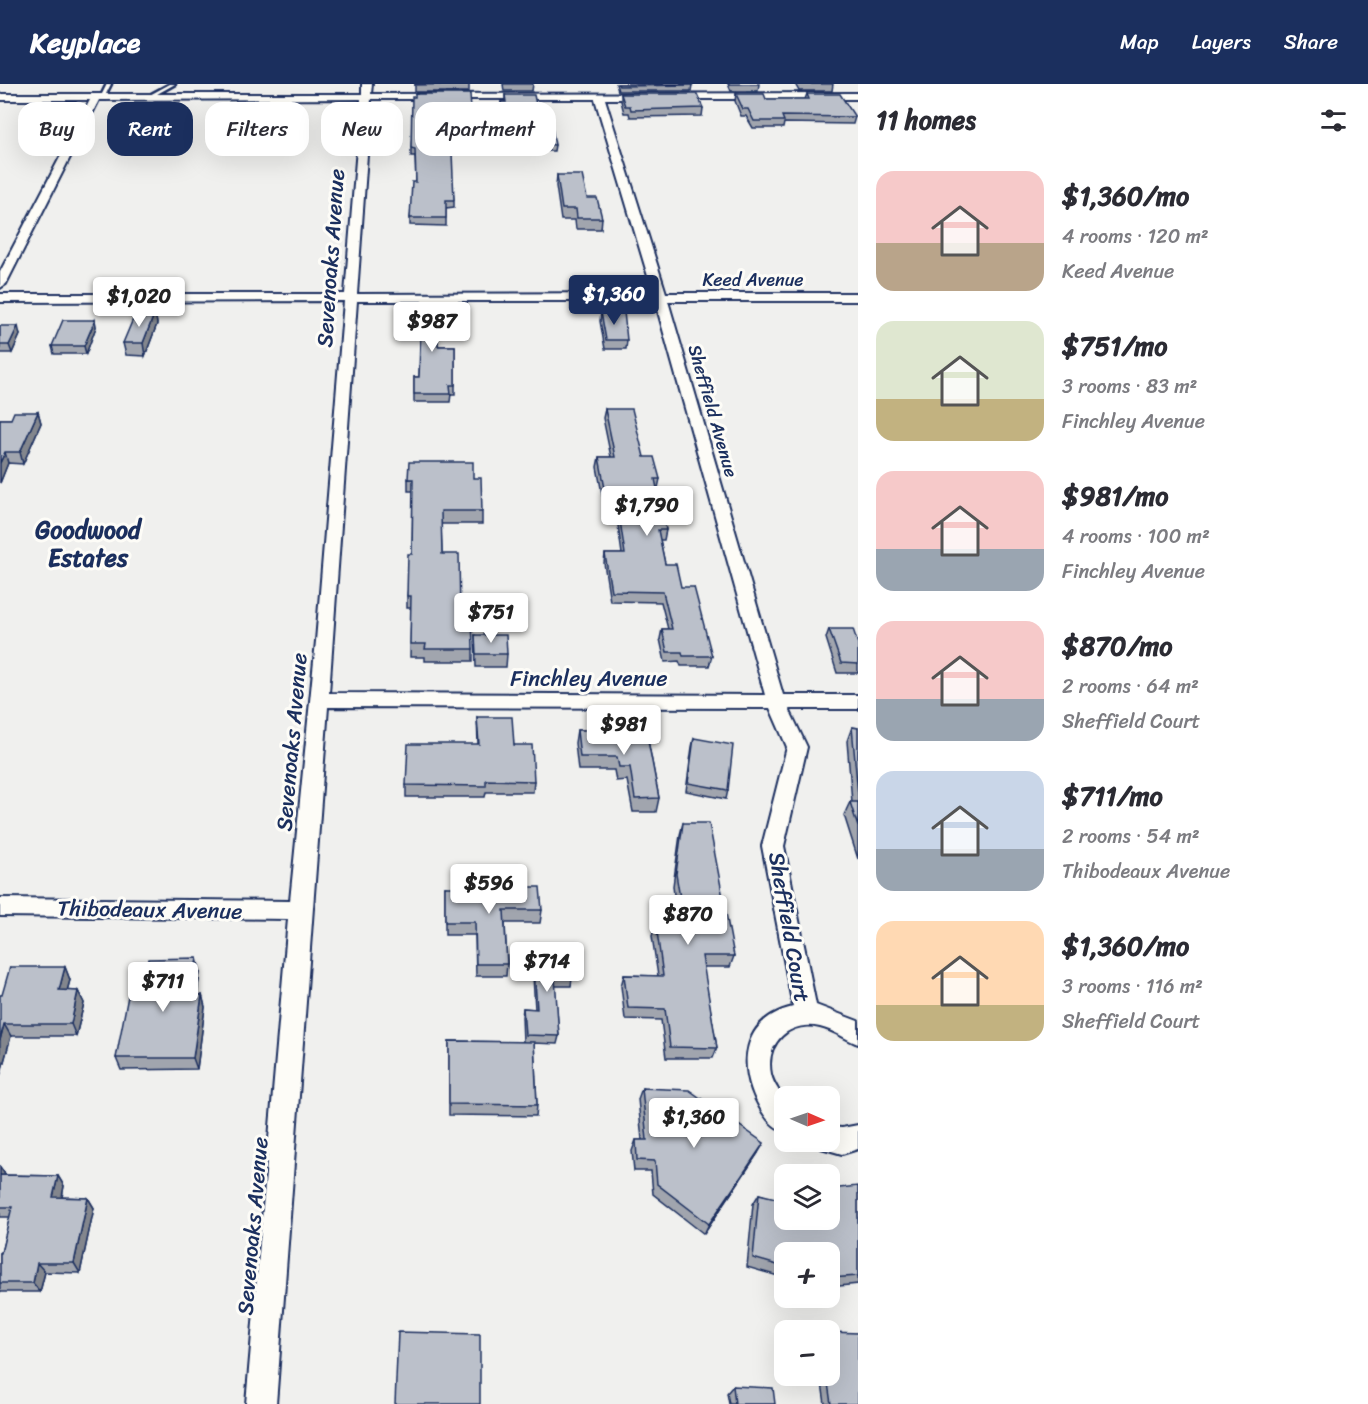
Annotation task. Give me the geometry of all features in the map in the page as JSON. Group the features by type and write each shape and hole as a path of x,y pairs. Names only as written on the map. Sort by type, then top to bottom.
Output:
{"street":[{"path":"709,84 715,96"},
{"path":"0,97 148,97 366,90 599,96 858,96"},
{"name":"Sevenoaks Avenue","path":"261,1404 300,910 320,700 366,90"},
{"name":"Sheffield Avenue","path":"599,96 661,299 776,702"},
{"path":"0,284 99,97"},
{"name":"Keed Avenue","path":"0,298 858,297"},
{"name":"Finchley Avenue","path":"320,700 858,702"},
{"name":"Sheffield Court","path":"776,702 797,747 773,846 806,1015"},
{"name":"Thibodeaux Avenue","path":"0,907 300,910"},
{"name":"Sheffield Court","path":"774,1106 763,1092 756,1064 762,1039 780,1022 806,1015 835,1020 858,1033"},
{"path":"840,1141 858,1137"}],"lane":[{"path":"99,97 109,84"},
{"path":"148,97 173,84"}],"building":[{"path":"415,84 469,84 415,85"},
{"path":"618,84 691,84 692,85 619,86"},
{"path":"415,94 470,94 470,102 415,102 415,149 411,148 412,97 415,97"},
{"path":"621,94 697,94 703,108 631,110 630,106 625,106"},
{"path":"736,94 764,94 766,99 809,99 807,94 840,94 855,117 782,116 784,121 754,121 748,109 743,109"},
{"path":"505,95 534,95 536,102 506,102"},
{"path":"415,156 452,156 454,200 446,200 446,218 410,218 412,182 416,182"},
{"path":"557,175 582,175 587,198 597,198 602,218 577,218 576,209 562,209"},
{"path":"410,305 440,305 438,346 455,346 455,385 450,385 451,394 414,394 414,377 419,377 421,329 408,329"},
{"path":"136,312 155,312 143,343 123,343"},
{"path":"601,312 624,312 627,340 606,340"},
{"path":"63,320 95,320 84,346 52,346"},
{"path":"0,326 18,326 9,345 0,345"},
{"path":"605,409 632,409 644,457 654,457 660,479 655,479 666,530 658,530 665,564 676,564 681,587 694,587 712,656 683,656 682,652 667,652 662,629 672,629 663,592 611,591 605,554 625,554 616,494 606,494 599,457 615,457"},
{"path":"14,412 38,412 20,452 5,452 0,463 0,419 11,419"},
{"path":"409,462 473,462 473,478 481,478 482,511 441,511 442,554 459,554 460,615 472,615 473,649 425,649 426,644 410,644 411,596 407,596 408,554 412,554 413,479 408,479"},
{"path":"829,629 853,629 858,644 858,664 841,663"},
{"path":"475,635 506,635 507,654 476,654"},
{"path":"477,717 512,717 514,745 532,745 534,781 486,780 486,786 406,785 408,744 479,744"},
{"path":"852,727 858,728 858,795"},
{"path":"577,730 646,730 659,798 635,799 630,767 619,767 617,757 580,757"},
{"path":"694,738 733,745 728,790 688,783"},
{"path":"850,802 858,802 858,827"},
{"path":"683,823 709,823 734,956 702,956 717,1048 670,1047 665,1009 628,1008 624,975 663,976 656,924 670,924 666,904 681,904 676,874"},
{"path":"445,887 540,887 542,910 504,910 507,964 476,964 475,922 445,922"},
{"path":"533,951 570,952 572,978 555,978 559,1036 525,1035 523,1008 537,1009"},
{"path":"197,958 191,995 202,995 193,1058 116,1058 128,996 142,996 148,959"},
{"path":"10,967 65,967 59,990 78,991 71,1024 4,1024 0,1040 0,995 2,995"},
{"path":"449,1041 534,1042 537,1105 449,1104"},
{"path":"642,1088 689,1090 764,1143 709,1224 657,1184 655,1161 637,1160 636,1140 647,1140"},
{"path":"0,1175 58,1176 53,1197 88,1198 74,1263 37,1263 33,1283 0,1283 0,1253 12,1207 0,1207"},
{"path":"858,1186 858,1276 840,1277 840,1242 774,1242 774,1264 753,1258 759,1194 774,1198 774,1230 840,1230 840,1188"},
{"path":"398,1332 480,1334 480,1404 395,1404"},
{"path":"840,1332 858,1333 858,1404 831,1404 828,1386 840,1386"},
{"path":"733,1386 773,1388 775,1404 735,1404"}],"district":[{"name":"Goodwood Estates","path":"88,544"}]}
